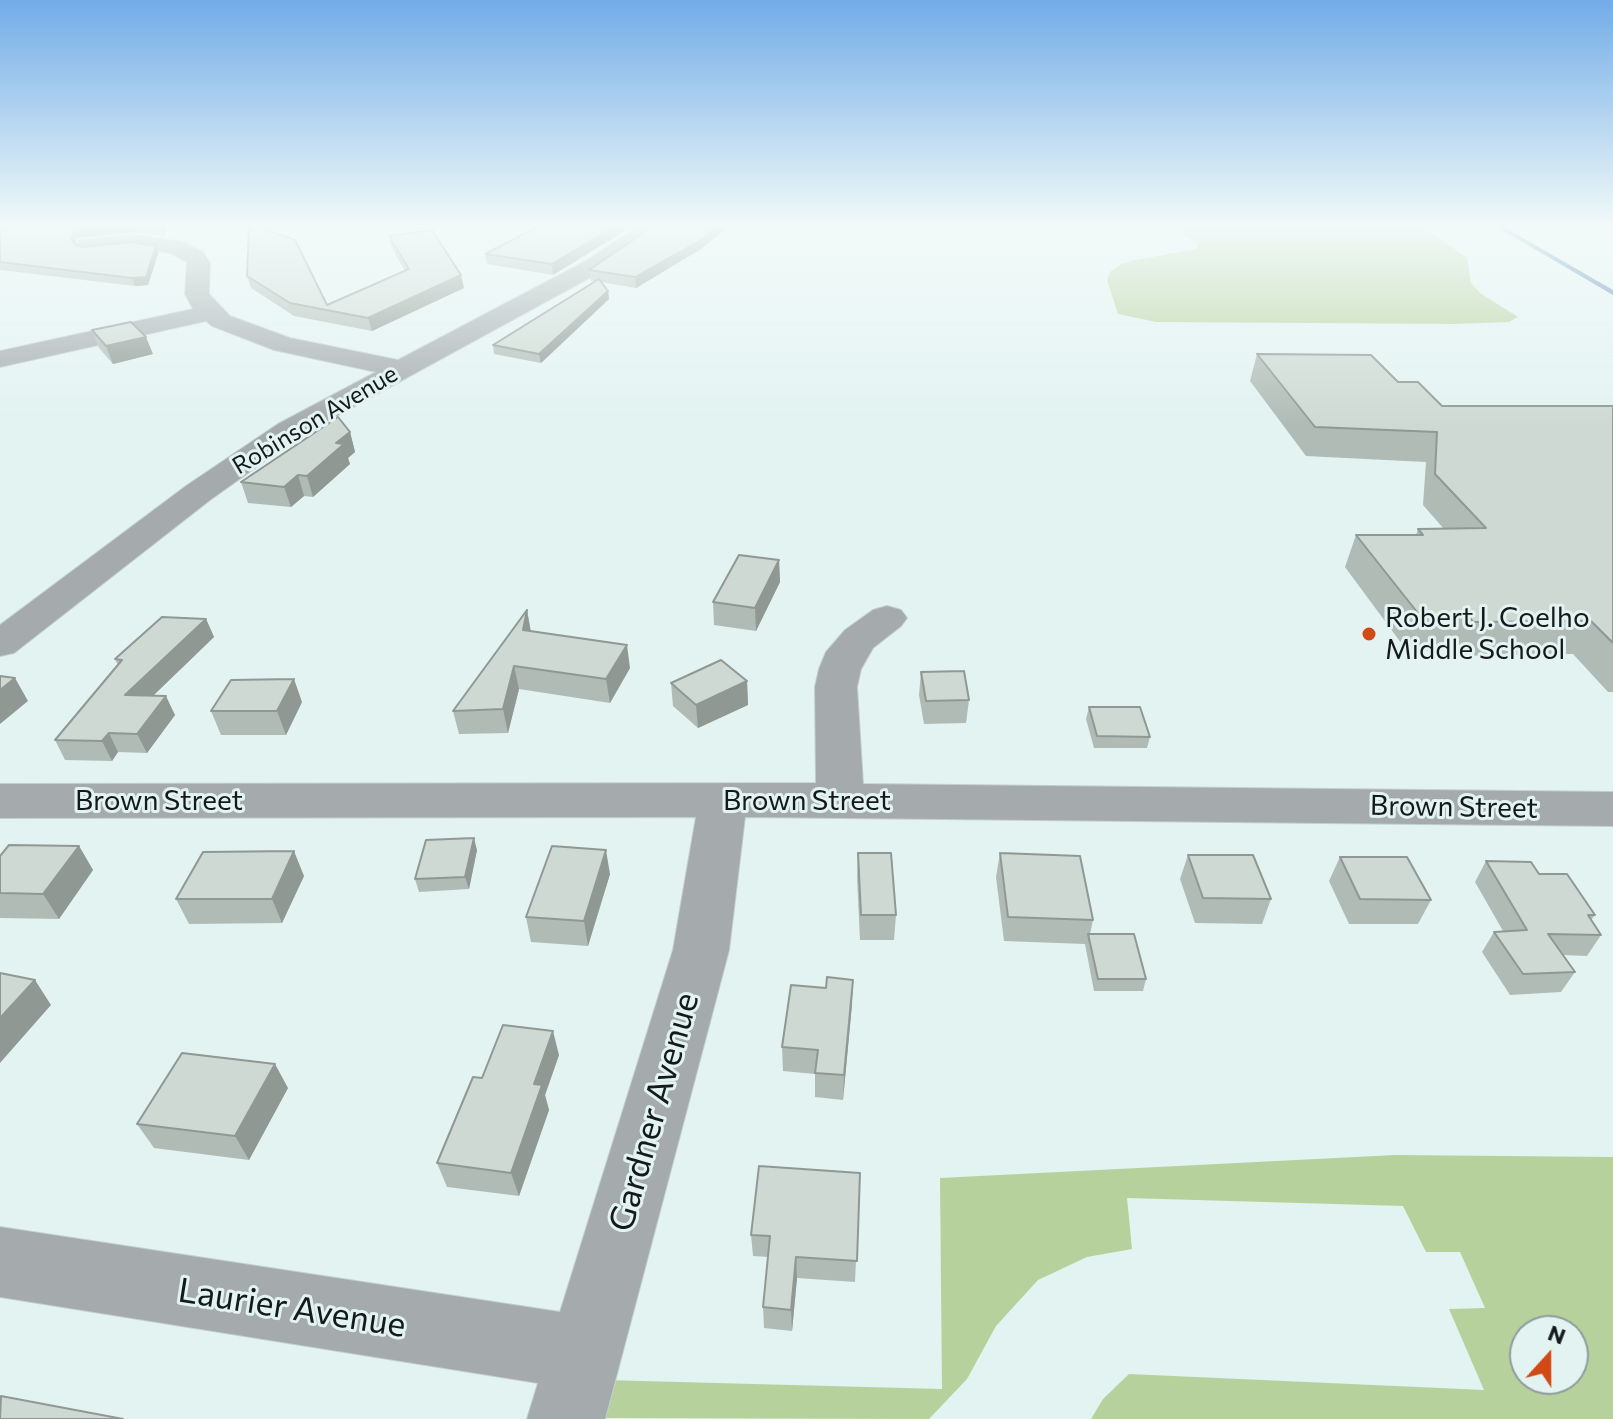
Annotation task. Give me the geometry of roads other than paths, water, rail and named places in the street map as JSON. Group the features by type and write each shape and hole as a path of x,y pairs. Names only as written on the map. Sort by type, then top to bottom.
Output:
{"street":[{"path":"197,293 210,313 221,321 260,337 401,369"},
{"name":"Robinson Avenue","path":"0,644 241,461 314,415 543,293"},
{"path":"0,359 210,313"},
{"path":"840,800 836,687 840,669 847,652 887,618"},
{"name":"Brown Street","path":"0,801 840,800 1613,809"},
{"name":"Gardner Avenue","path":"566,1419 701,950 723,802"},
{"name":"Laurier Avenue","path":"0,1262 584,1353"}],"place":[{"name":"Robert J. Coelho Middle School","path":"1369,634"}]}
